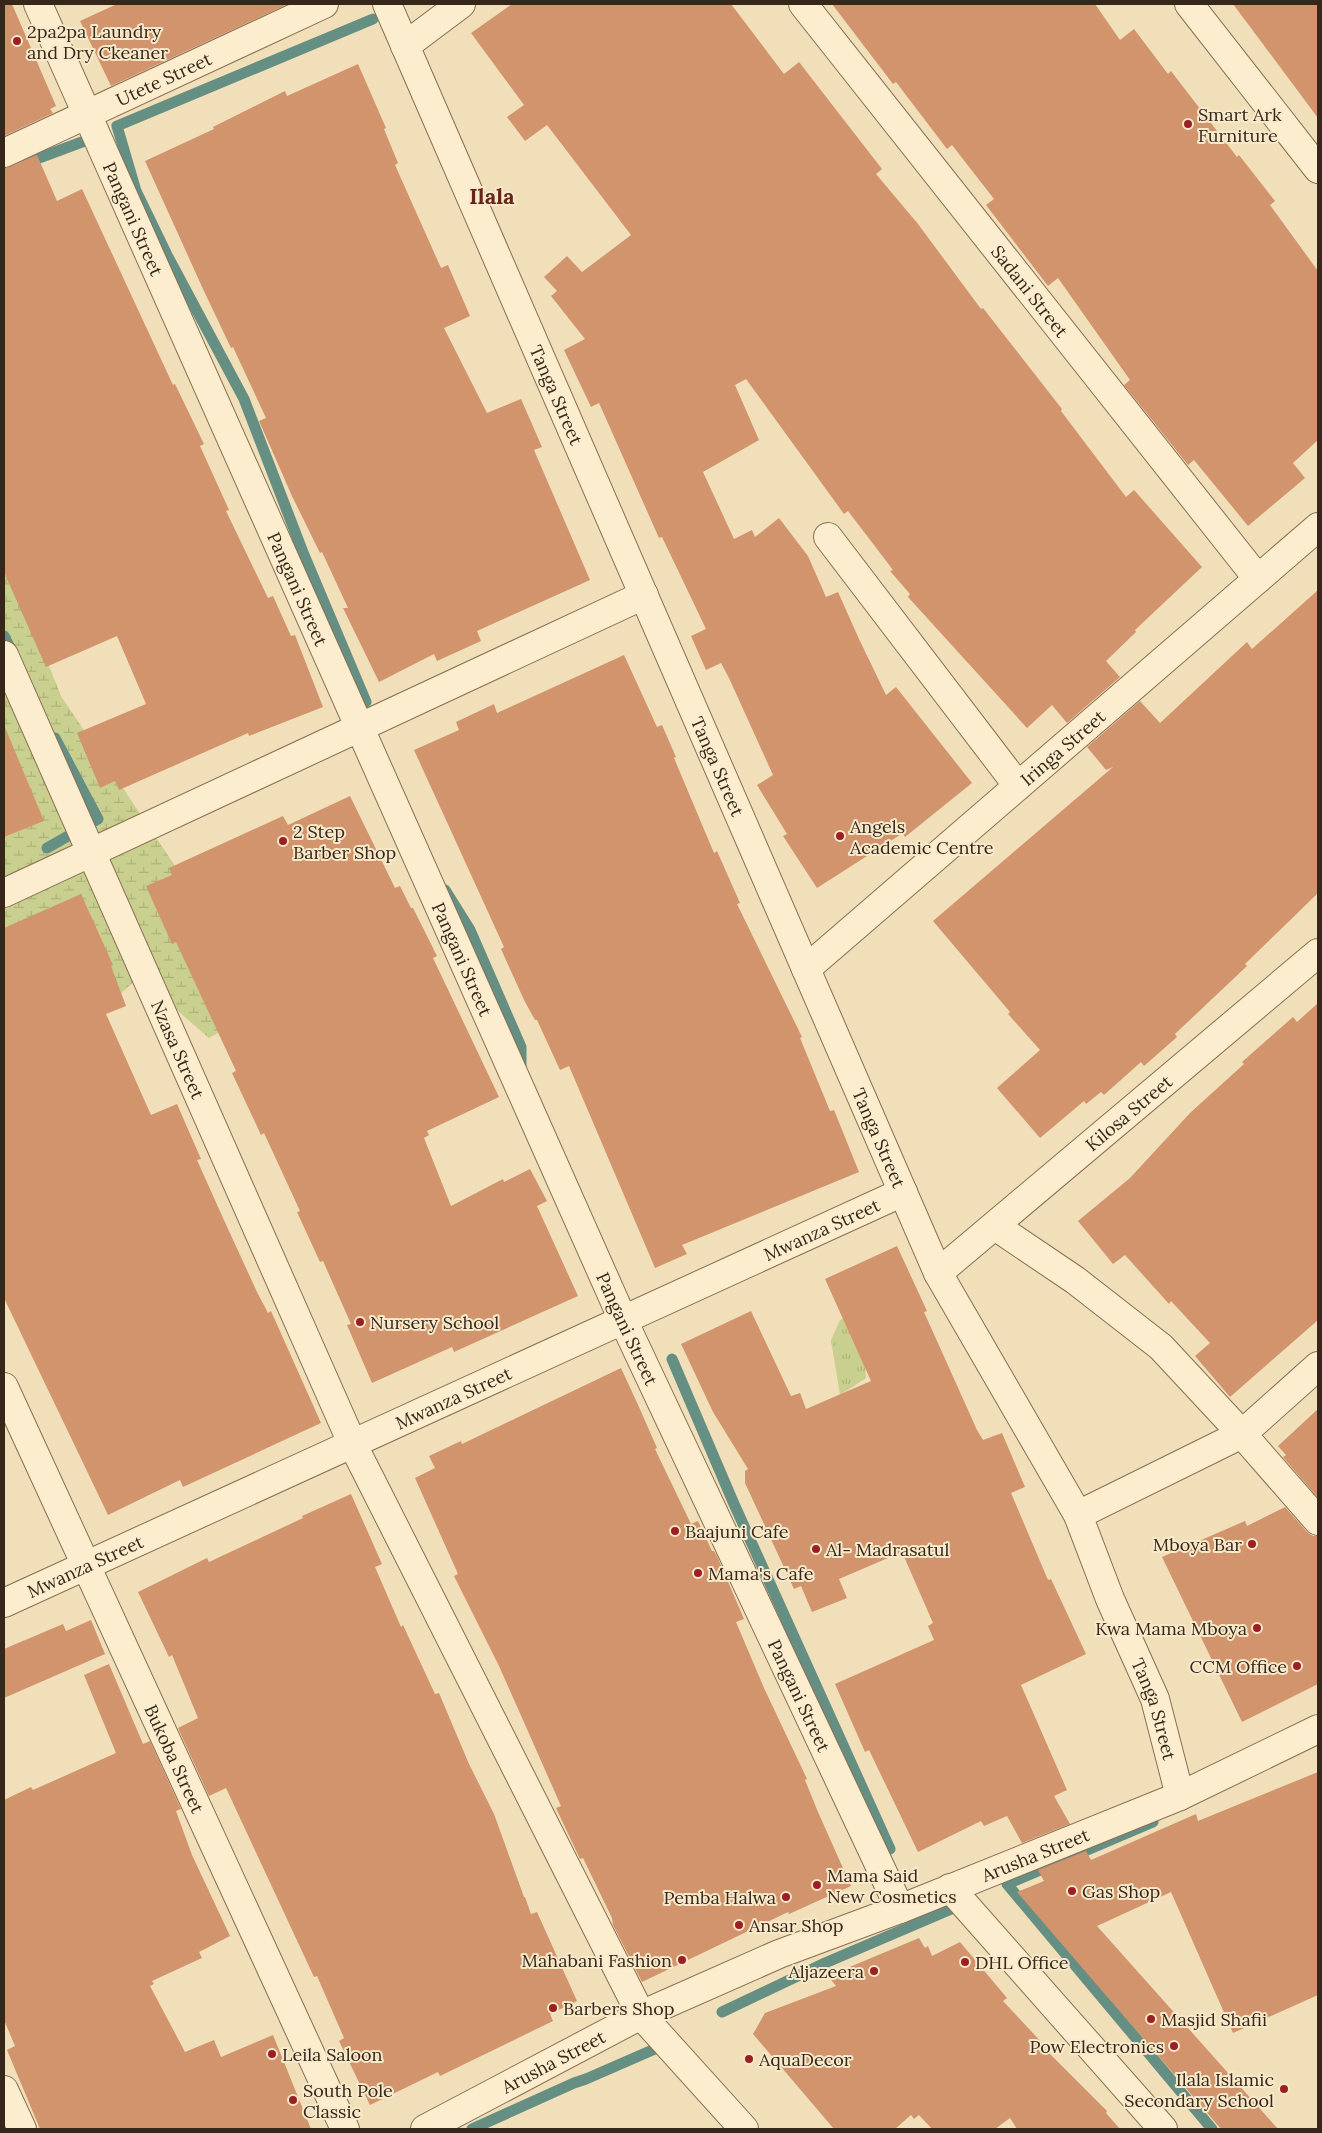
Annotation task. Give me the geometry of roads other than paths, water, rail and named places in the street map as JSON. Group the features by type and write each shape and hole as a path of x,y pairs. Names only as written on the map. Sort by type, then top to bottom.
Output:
{"street":[{"name":"Pangani Street","path":"38,4 623,1320 900,1909"},
{"name":"Utete Street","path":"4,153 324,4"},
{"name":"Tanga Street","path":"387,4 938,1274 1078,1515 1110,1599 1155,1699 1180,1796"},
{"path":"405,46 461,4"},
{"name":"Sadani Street","path":"803,4 1258,579"},
{"path":"1189,4 1318,169"},
{"name":"Iringa Street","path":"806,969 1318,527"},
{"path":"828,536 1018,786"},
{"path":"4,893 644,595"},
{"name":"Nzasa Street","path":"4,655 352,1443"},
{"name":"Kilosa Street","path":"938,1274 1318,953"},
{"name":"Mwanza Street","path":"4,1603 902,1192"},
{"path":"995,1226 1075,1280 1161,1347 1242,1434 1318,1521"},
{"path":"1078,1515 1242,1434 1318,1366"},
{"name":"Bukoba Street","path":"4,1387 345,2129"},
{"path":"352,1443 641,2015 744,2129"},
{"name":"Arusha Street","path":"425,2129 641,2015 779,1954 900,1909 1180,1796 1318,1729"},
{"path":"950,1888 1163,2129"},
{"path":"4,2090 22,2129"}],"waterway":[{"path":"366,702 304,555 244,399 167,255 136,191 117,126 373,19"},
{"path":"4,171 90,139"},
{"path":"4,636 13,654"},
{"path":"47,848 98,819 55,738"},
{"path":"445,890 470,930 521,1047 521,1071"},
{"path":"672,1359 734,1504 890,1849"},
{"path":"1153,1822 1007,1884 1212,2129"},
{"path":"722,2012 825,1963 956,1907"},
{"path":"472,2129 664,2045"}],"place":[{"name":"2pa2pa Laundry and Dry Ckeaner","path":"17,41"},
{"name":"Smart Ark Furniture","path":"1188,124"},
{"name":"Angels Academic Centre","path":"840,836"},
{"name":"2 Step Barber Shop","path":"283,841"},
{"name":"Nursery School","path":"360,1322"},
{"name":"Baajuni Cafe","path":"675,1531"},
{"name":"Mboya Bar","path":"1252,1544"},
{"name":"Al- Madrasatul","path":"816,1549"},
{"name":"Mama's Cafe","path":"698,1573"},
{"name":"Kwa Mama Mboya","path":"1257,1628"},
{"name":"CCM Office","path":"1297,1666"},
{"name":"Mama Said New Cosmetics","path":"817,1885"},
{"name":"Gas Shop","path":"1072,1891"},
{"name":"Pemba Halwa","path":"786,1897"},
{"name":"Ansar Shop","path":"739,1925"},
{"name":"Mahabani Fashion","path":"682,1960"},
{"name":"DHL Office","path":"965,1962"},
{"name":"Aljazeera","path":"874,1971"},
{"name":"Barbers Shop","path":"553,2008"},
{"name":"Masjid Shafii","path":"1151,2019"},
{"name":"Pow Electronics","path":"1174,2046"},
{"name":"Leila Saloon","path":"272,2054"},
{"name":"AquaDecor","path":"749,2059"},
{"name":"Ilala Islamic Secondary School","path":"1284,2089"},
{"name":"South Pole Classic","path":"293,2100"}],"district":[{"name":"Ilala","path":"492,196"}]}
